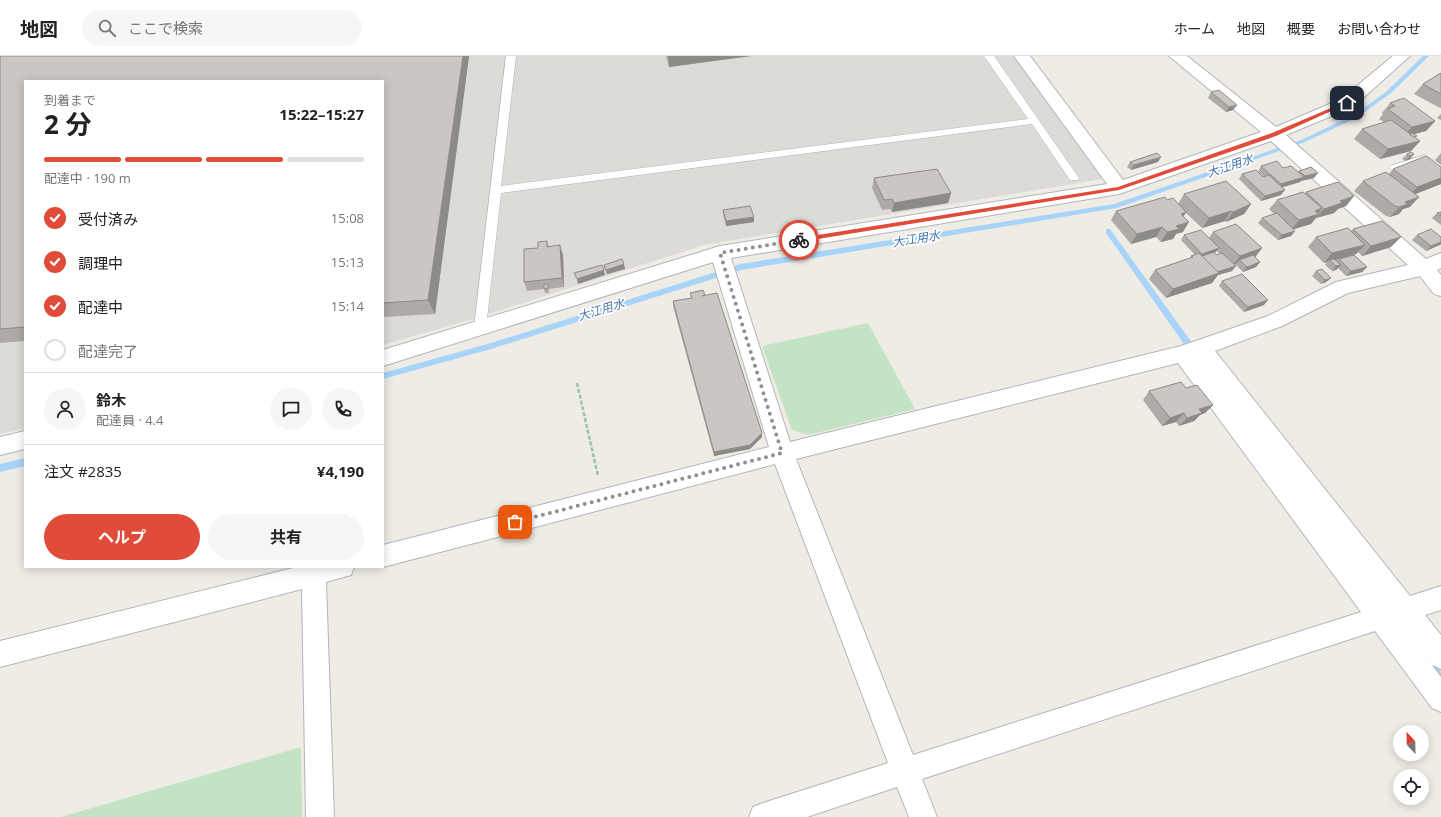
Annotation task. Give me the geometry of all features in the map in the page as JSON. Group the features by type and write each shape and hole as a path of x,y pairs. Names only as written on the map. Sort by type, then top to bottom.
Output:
{"street":[{"path":"1022,56 1119,188"},
{"path":"1177,56 1433,264 1441,289"},
{"path":"384,358 480,328 723,265 1119,188 1282,142 1347,103 1402,56"},
{"path":"384,556 782,453 1192,351 1276,321 1343,288 1433,264"},
{"path":"723,265 782,453 923,817"},
{"path":"1192,351 1405,610 1441,656"},
{"path":"1192,351 1380,618 1441,699"},
{"path":"0,446 24,440"},
{"path":"0,654 338,568"},
{"path":"314,574 320,817"},
{"path":"763,817 1441,598"}],"lane":[{"path":"480,328 511,56"},
{"path":"989,56 1074,178"},
{"path":"496,190 1034,121"},
{"path":"1394,168 1425,158 1441,170"}],"path":[{"path":"577,383 604,499"}],"shaded area":[{"path":"0,56 1014,56 1103,179 704,245 473,319 384,345 384,80 24,80 24,429 0,434"}],"green space":[{"path":"868,323 915,409 808,435 792,430 762,346"},
{"path":"301,747 302,817 61,817"}],"building":[{"path":"0,56 463,56 428,300 384,303 384,80 24,80 24,327 0,329"},
{"path":"1441,73 1441,94 1423,84"},
{"path":"1219,90 1237,105 1229,107 1211,92"},
{"path":"1404,98 1435,121 1412,127 1388,109 1395,106 1390,103"},
{"path":"1391,120 1420,141 1388,149 1362,129"},
{"path":"1412,133 1417,136 1414,137 1409,134"},
{"path":"1411,152 1414,154 1410,156 1407,154"},
{"path":"1157,153 1161,157 1134,165 1130,162"},
{"path":"1426,156 1441,167 1441,178 1417,187 1393,169"},
{"path":"1277,161 1283,168 1291,166 1304,177 1281,184 1261,166"},
{"path":"1311,167 1318,173 1305,176 1299,171"},
{"path":"937,169 951,193 894,203 892,199 884,200 874,178"},
{"path":"1256,170 1263,177 1269,175 1285,190 1265,196 1242,174"},
{"path":"1386,172 1419,197 1405,202 1408,204 1399,207 1395,206 1363,181"},
{"path":"1226,181 1251,204 1233,212 1231,211 1209,218 1184,194"},
{"path":"1338,182 1354,196 1340,201 1342,203 1324,209 1306,192"},
{"path":"1303,192 1322,208 1315,211 1319,214 1299,220 1277,200"},
{"path":"1165,197 1167,200 1173,198 1186,212 1181,214 1189,222 1176,226 1179,229 1167,232 1162,227 1137,234 1116,211"},
{"path":"750,206 754,217 726,221 723,210"},
{"path":"1277,213 1295,231 1282,235 1262,218"},
{"path":"1382,221 1401,237 1371,246 1353,229"},
{"path":"1236,224 1262,248 1240,256 1213,232"},
{"path":"1348,228 1365,245 1332,253 1316,237"},
{"path":"1431,229 1441,237 1441,242 1431,246 1417,235"},
{"path":"1201,230 1219,248 1202,254 1184,235"},
{"path":"547,241 547,247 560,245 562,278 524,282 524,249 538,248 538,242"},
{"path":"1214,252 1216,255 1222,253 1236,266 1217,272 1202,256"},
{"path":"1199,253 1219,273 1173,289 1155,270 1193,257 1191,256"},
{"path":"1253,255 1260,262 1247,267 1239,260"},
{"path":"1354,255 1367,267 1351,271 1339,259"},
{"path":"622,259 624,264 606,270 604,265"},
{"path":"1334,259 1341,265 1336,266 1330,260"},
{"path":"602,265 604,270 577,279 574,273"},
{"path":"1322,269 1331,278 1325,280 1316,271"},
{"path":"1242,274 1268,300 1248,307 1222,281"},
{"path":"544,284 548,284 548,288 544,289"},
{"path":"703,290 705,295 702,296 717,293 762,433 750,445 714,452 673,301 692,298 690,293"},
{"path":"1181,382 1186,388 1197,385 1213,405 1199,409 1202,413 1187,418 1184,413 1170,418 1149,391"}],"waterway":[{"name":"大江用水","path":"384,376 491,346 741,267 1115,206 1303,141 1356,116 1389,92 1426,56"},
{"path":"1108,231 1187,342"},
{"name":"大江用水","path":"0,468 24,462"},
{"path":"1429,659 1441,674"}],"way so far":[{"path":"515,522 782,453 720,253 799,240"}],"route":[{"path":"799,240 1119,188 1274,134 1347,103"}]}
